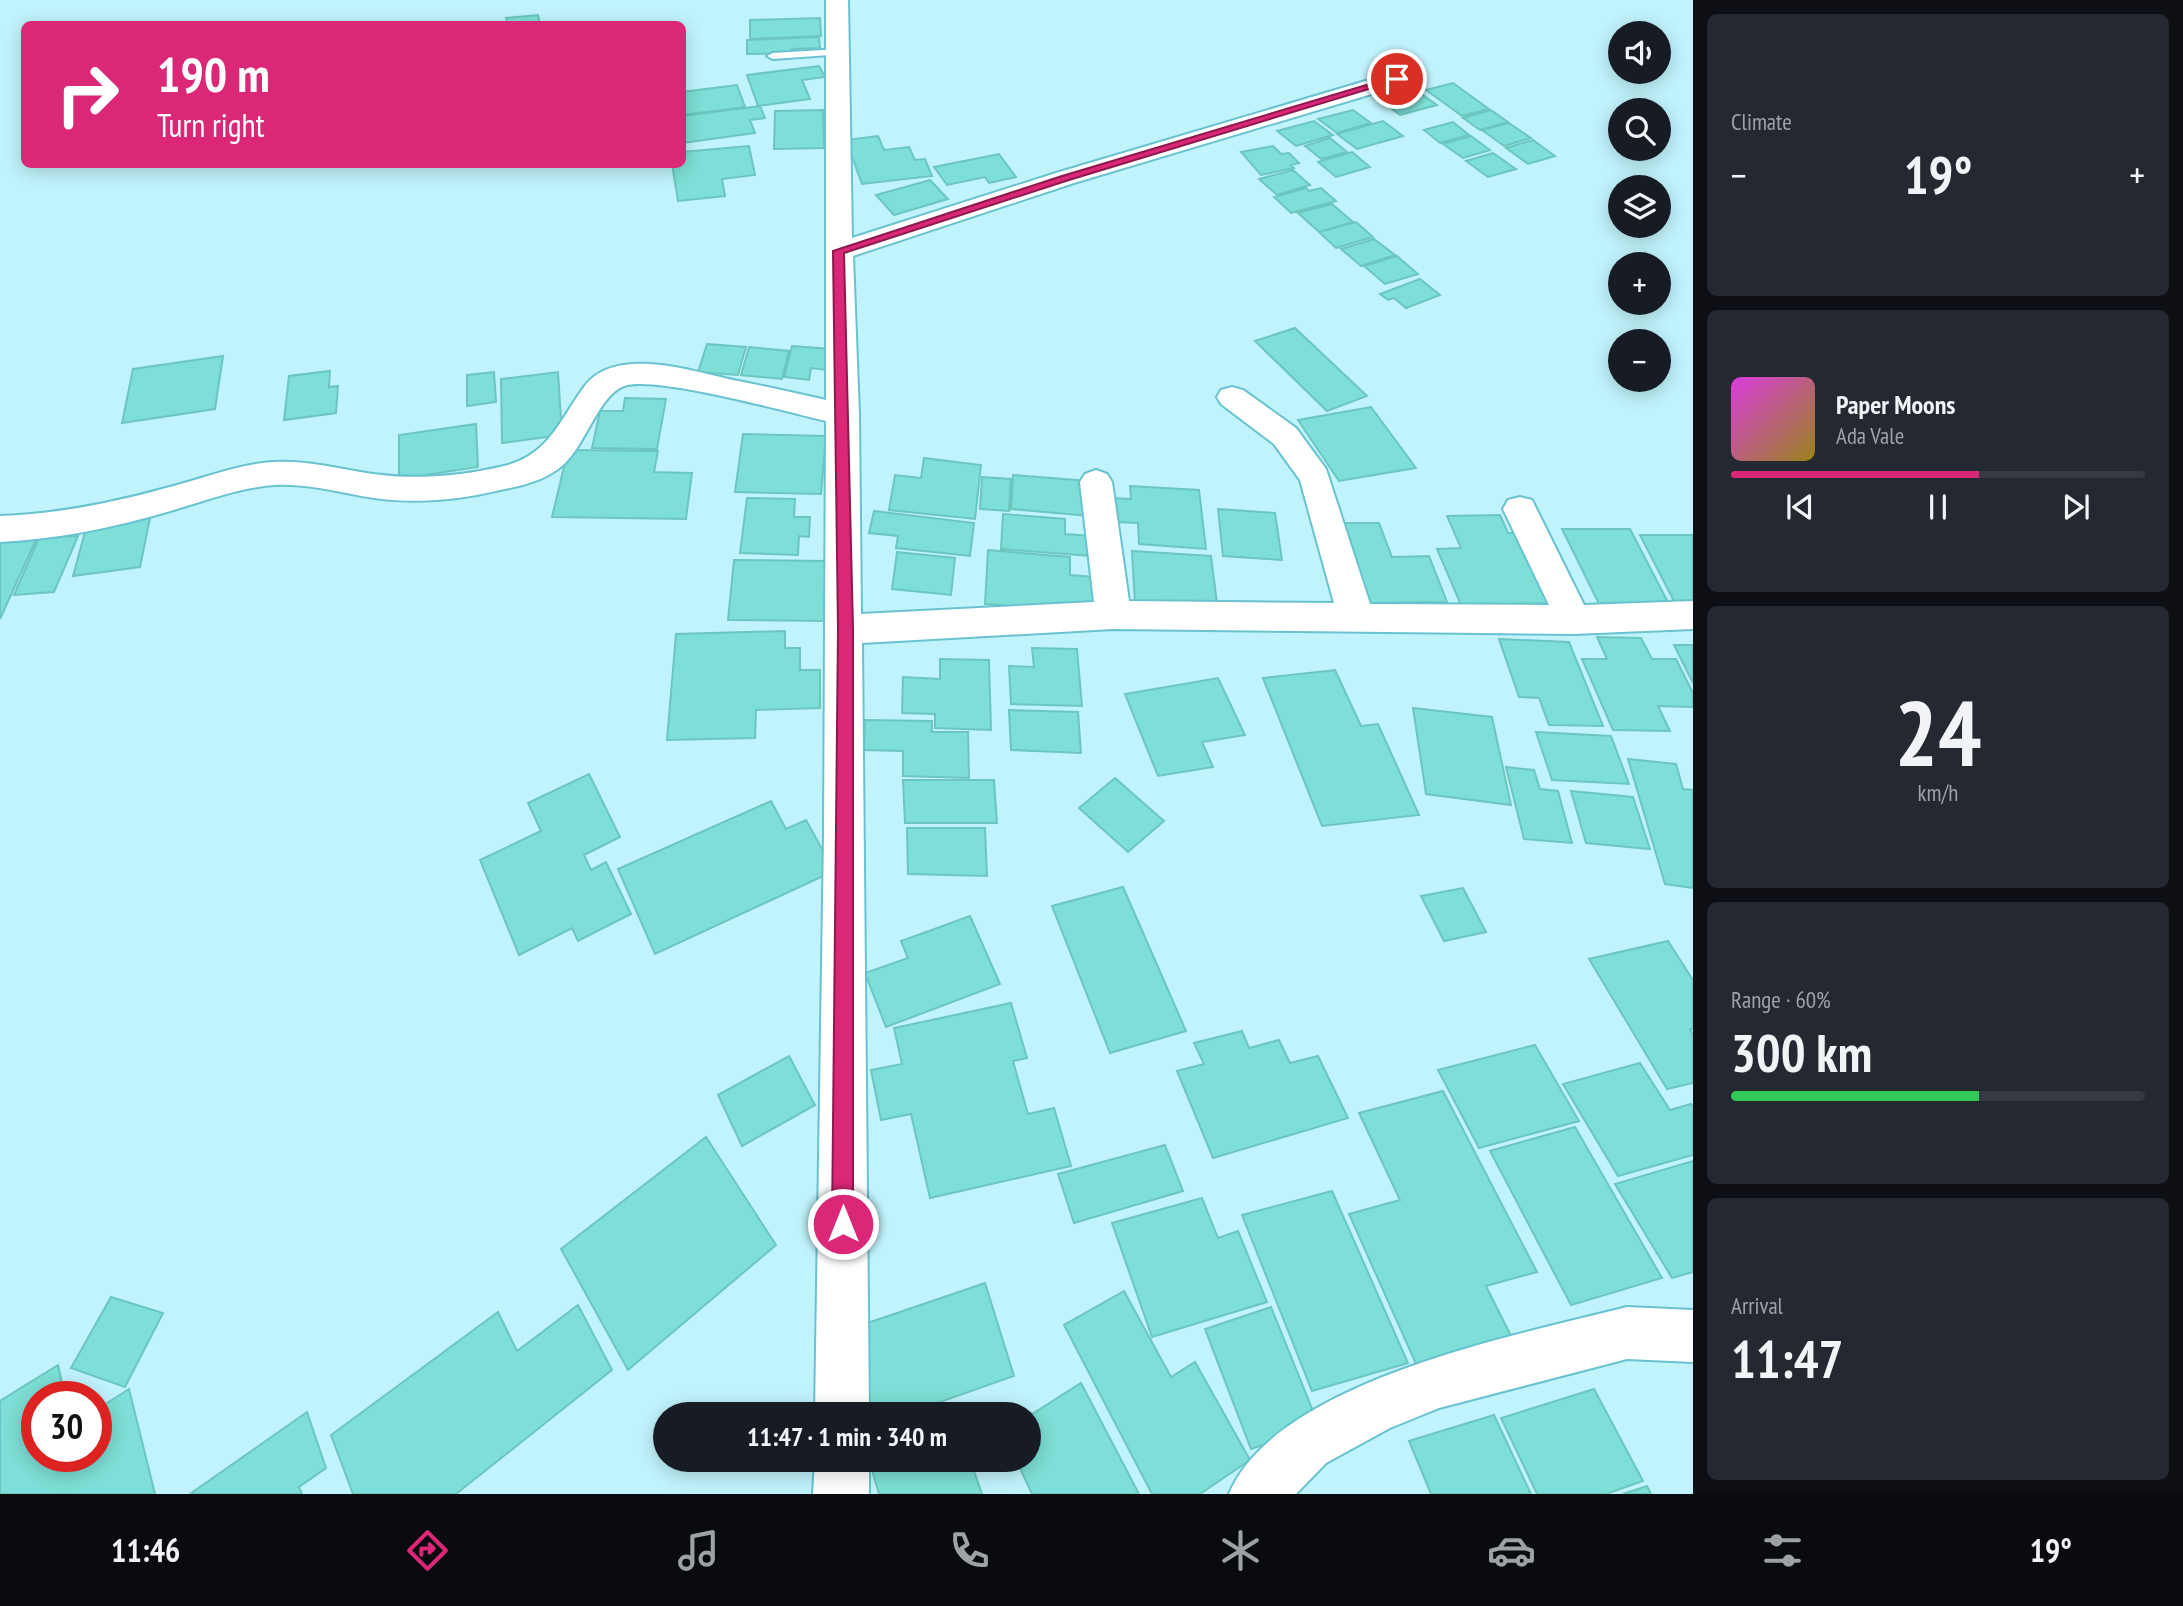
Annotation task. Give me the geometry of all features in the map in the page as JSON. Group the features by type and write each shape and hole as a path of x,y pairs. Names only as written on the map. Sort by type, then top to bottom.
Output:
{"street":[{"path":"837,0 841,52 839,251 844,414 845,629 842,1402"},
{"path":"839,251 1065,178 1397,79"},
{"path":"0,529 74,522 157,503 216,484 284,472 308,472 397,488 430,488 488,482 527,472 555,456 570,439 595,393 604,383 635,374 659,374 844,414"},
{"path":"1232,397 1285,436 1315,477 1356,617"},
{"path":"1096,482 1113,615"},
{"path":"1520,509 1574,620"},
{"path":"845,629 1113,615 1574,620 1693,615"},
{"path":"1257,1494 1307,1444 1373,1408 1439,1382 1627,1333 1693,1336"},
{"path":"841,1494 842,1472"}],"lane":[{"path":"773,56 841,52"}],"building":[{"path":"538,15 539,21 506,21 506,18"},
{"path":"820,18 821,36 750,39 750,20"},
{"path":"819,37 820,48 792,49 793,53 747,54 747,40"},
{"path":"819,66 825,77 802,80 810,99 758,106 747,75"},
{"path":"1453,83 1489,109 1462,116 1426,90"},
{"path":"737,85 745,107 686,114 686,91"},
{"path":"1416,90 1437,105 1400,115 1380,100"},
{"path":"760,106 765,118 750,120 755,133 686,142 686,115"},
{"path":"823,110 824,148 774,149 775,111"},
{"path":"1353,110 1371,123 1337,133 1318,119"},
{"path":"1491,110 1508,122 1480,130 1463,118"},
{"path":"1314,121 1333,135 1296,146 1277,131"},
{"path":"1383,121 1403,136 1357,149 1337,134"},
{"path":"1453,122 1469,135 1440,143 1424,130"},
{"path":"1509,123 1531,138 1504,146 1482,130"},
{"path":"878,136 884,150 909,147 915,160 925,159 932,176 862,184 846,140"},
{"path":"1471,136 1490,150 1463,158 1443,144"},
{"path":"1330,138 1347,152 1321,159 1305,146"},
{"path":"1533,140 1555,156 1528,164 1506,148"},
{"path":"749,146 755,175 722,179 725,196 678,201 673,168 686,168 686,152"},
{"path":"1273,146 1281,154 1289,153 1299,163 1291,165 1294,168 1261,175 1241,152"},
{"path":"1352,152 1370,167 1336,177 1318,162"},
{"path":"1493,153 1516,169 1488,177 1466,161"},
{"path":"999,154 1016,177 989,183 985,177 947,185 934,167"},
{"path":"1293,170 1310,185 1277,195 1259,179"},
{"path":"930,180 948,199 894,215 876,195"},
{"path":"1306,188 1309,191 1321,188 1336,201 1291,213 1274,197"},
{"path":"1332,204 1353,222 1319,232 1298,213"},
{"path":"1356,222 1373,237 1336,248 1319,232"},
{"path":"1374,239 1395,255 1361,266 1341,249"},
{"path":"1397,256 1418,274 1385,284 1364,266"},
{"path":"1420,279 1440,295 1406,308 1394,298 1388,300 1380,294"},
{"path":"1295,328 1367,396 1327,411 1255,341"},
{"path":"707,344 746,347 738,375 698,372"},
{"path":"792,346 831,349 827,370 811,368 809,380 784,377"},
{"path":"749,347 789,351 782,379 741,375"},
{"path":"223,356 215,409 122,423 133,369"},
{"path":"330,371 329,387 338,386 336,413 284,420 289,376"},
{"path":"494,372 496,402 467,406 467,375"},
{"path":"558,372 562,435 502,443 501,379"},
{"path":"625,398 666,399 657,449 592,448 600,411 623,411"},
{"path":"1371,407 1416,468 1339,481 1298,420"},
{"path":"476,424 478,467 399,479 399,435"},
{"path":"743,434 826,436 821,494 735,492"},
{"path":"568,450 658,451 654,472 692,473 686,519 552,517"},
{"path":"924,458 981,465 975,519 889,510 895,475 921,478"},
{"path":"1013,475 1089,481 1089,516 1011,509"},
{"path":"982,477 1011,479 1009,511 980,509"},
{"path":"1130,486 1199,490 1206,549 1139,544 1138,523 1114,522 1113,498 1131,499"},
{"path":"747,498 795,499 794,517 810,517 809,537 799,536 798,555 740,553"},
{"path":"1218,509 1275,513 1282,560 1223,556"},
{"path":"874,511 974,523 970,556 896,548 898,536 869,533"},
{"path":"151,513 140,567 73,576 88,521"},
{"path":"1003,514 1065,519 1065,534 1091,536 1091,556 1001,549"},
{"path":"1500,515 1508,533 1518,533 1552,603 1461,605 1437,549 1461,548 1447,516"},
{"path":"1336,523 1379,523 1392,557 1429,556 1447,602 1363,603"},
{"path":"1562,529 1630,529 1671,608 1601,608"},
{"path":"40,531 0,619 0,533"},
{"path":"1640,535 1693,535 1693,609 1678,609"},
{"path":"78,536 54,592 14,595 39,538"},
{"path":"988,550 1070,557 1070,575 1094,577 1095,613 985,604"},
{"path":"1132,551 1211,556 1218,611 1135,605"},
{"path":"897,552 955,558 951,595 892,589"},
{"path":"734,560 827,561 825,621 728,620"},
{"path":"785,631 785,648 800,648 800,670 820,670 820,708 756,710 755,738 667,740 676,634"},
{"path":"1597,637 1641,638 1652,659 1676,659 1693,693 1693,707 1658,706 1670,731 1613,730 1582,659 1607,659"},
{"path":"1499,639 1569,642 1603,726 1549,725 1539,698 1519,697"},
{"path":"1674,645 1693,645 1693,683"},
{"path":"1032,648 1077,649 1082,706 1011,704 1009,666 1034,667"},
{"path":"940,659 989,660 991,730 935,728 935,714 902,713 903,677 940,679"},
{"path":"1335,670 1361,726 1378,724 1419,815 1322,826 1263,678"},
{"path":"1218,678 1245,735 1202,742 1213,767 1158,776 1125,694"},
{"path":"1413,708 1492,717 1511,805 1426,794"},
{"path":"1009,710 1078,712 1081,753 1011,750"},
{"path":"865,720 932,721 932,732 968,732 969,778 903,776 903,751 864,750"},
{"path":"1536,732 1611,736 1629,784 1552,780"},
{"path":"1628,759 1676,764 1683,789 1693,790 1693,888 1665,884"},
{"path":"1506,767 1534,770 1540,789 1558,791 1572,843 1524,839"},
{"path":"589,774 620,837 584,855 591,870 606,862 631,914 578,941 572,928 519,955 480,860 541,831 528,803"},
{"path":"1115,778 1164,821 1128,852 1079,808"},
{"path":"903,780 994,780 997,823 905,823"},
{"path":"1571,791 1633,797 1650,849 1586,843"},
{"path":"771,801 786,829 806,820 834,871 655,954 618,869"},
{"path":"907,828 985,828 987,876 908,874"},
{"path":"1123,887 1186,1031 1110,1053 1052,906"},
{"path":"1463,888 1486,932 1444,941 1421,896"},
{"path":"970,916 1000,984 886,1027 865,973 908,958 901,941"},
{"path":"1668,941 1693,980 1693,1029 1690,1029 1693,1035 1693,1083 1667,1089 1589,959"},
{"path":"1011,1003 1027,1058 1013,1061 1028,1114 1054,1108 1071,1166 930,1198 911,1114 881,1120 871,1070 902,1064 894,1028"},
{"path":"1242,1031 1249,1048 1279,1040 1290,1063 1318,1056 1348,1118 1213,1158 1177,1071 1204,1064 1194,1043"},
{"path":"1535,1045 1579,1121 1479,1148 1438,1070"},
{"path":"789,1056 815,1105 742,1146 718,1095"},
{"path":"1640,1063 1670,1110 1691,1104 1693,1107 1693,1155 1618,1176 1563,1084"},
{"path":"1443,1091 1537,1272 1486,1286 1512,1338 1417,1366 1349,1214 1400,1200 1359,1113"},
{"path":"1575,1127 1662,1278 1571,1305 1490,1151"},
{"path":"706,1137 776,1245 628,1370 561,1249"},
{"path":"1165,1145 1183,1191 1074,1223 1058,1174"},
{"path":"1693,1161 1693,1272 1672,1278 1615,1184"},
{"path":"1332,1191 1408,1363 1312,1391 1242,1215"},
{"path":"1202,1198 1218,1238 1238,1231 1267,1302 1152,1337 1112,1223"},
{"path":"985,1283 1014,1376 940,1402 868,1402 850,1329"},
{"path":"1124,1291 1171,1377 1195,1362 1250,1460 1200,1494 1152,1494 1064,1325"},
{"path":"111,1297 163,1313 125,1387 71,1368"},
{"path":"578,1305 612,1370 456,1494 353,1494 331,1435 498,1312 517,1351"},
{"path":"1271,1307 1319,1426 1251,1449 1205,1329"},
{"path":"58,1365 62,1381 32,1381"},
{"path":"1081,1383 1139,1494 1032,1494 1022,1472 1041,1472 1041,1408"},
{"path":"21,1388 21,1472 112,1472 112,1400 129,1389 155,1494 0,1494 0,1401"},
{"path":"1594,1389 1643,1481 1606,1494 1537,1494 1501,1418"},
{"path":"307,1412 326,1468 299,1487 302,1494 190,1494"},
{"path":"1494,1415 1531,1494 1431,1494 1409,1441"},
{"path":"873,1472 974,1472 982,1494 879,1494"},
{"path":"1647,1486 1651,1494 1623,1494"}],"route":[{"path":"843,1224 845,629 844,414 839,251 1065,178 1397,79"}]}
